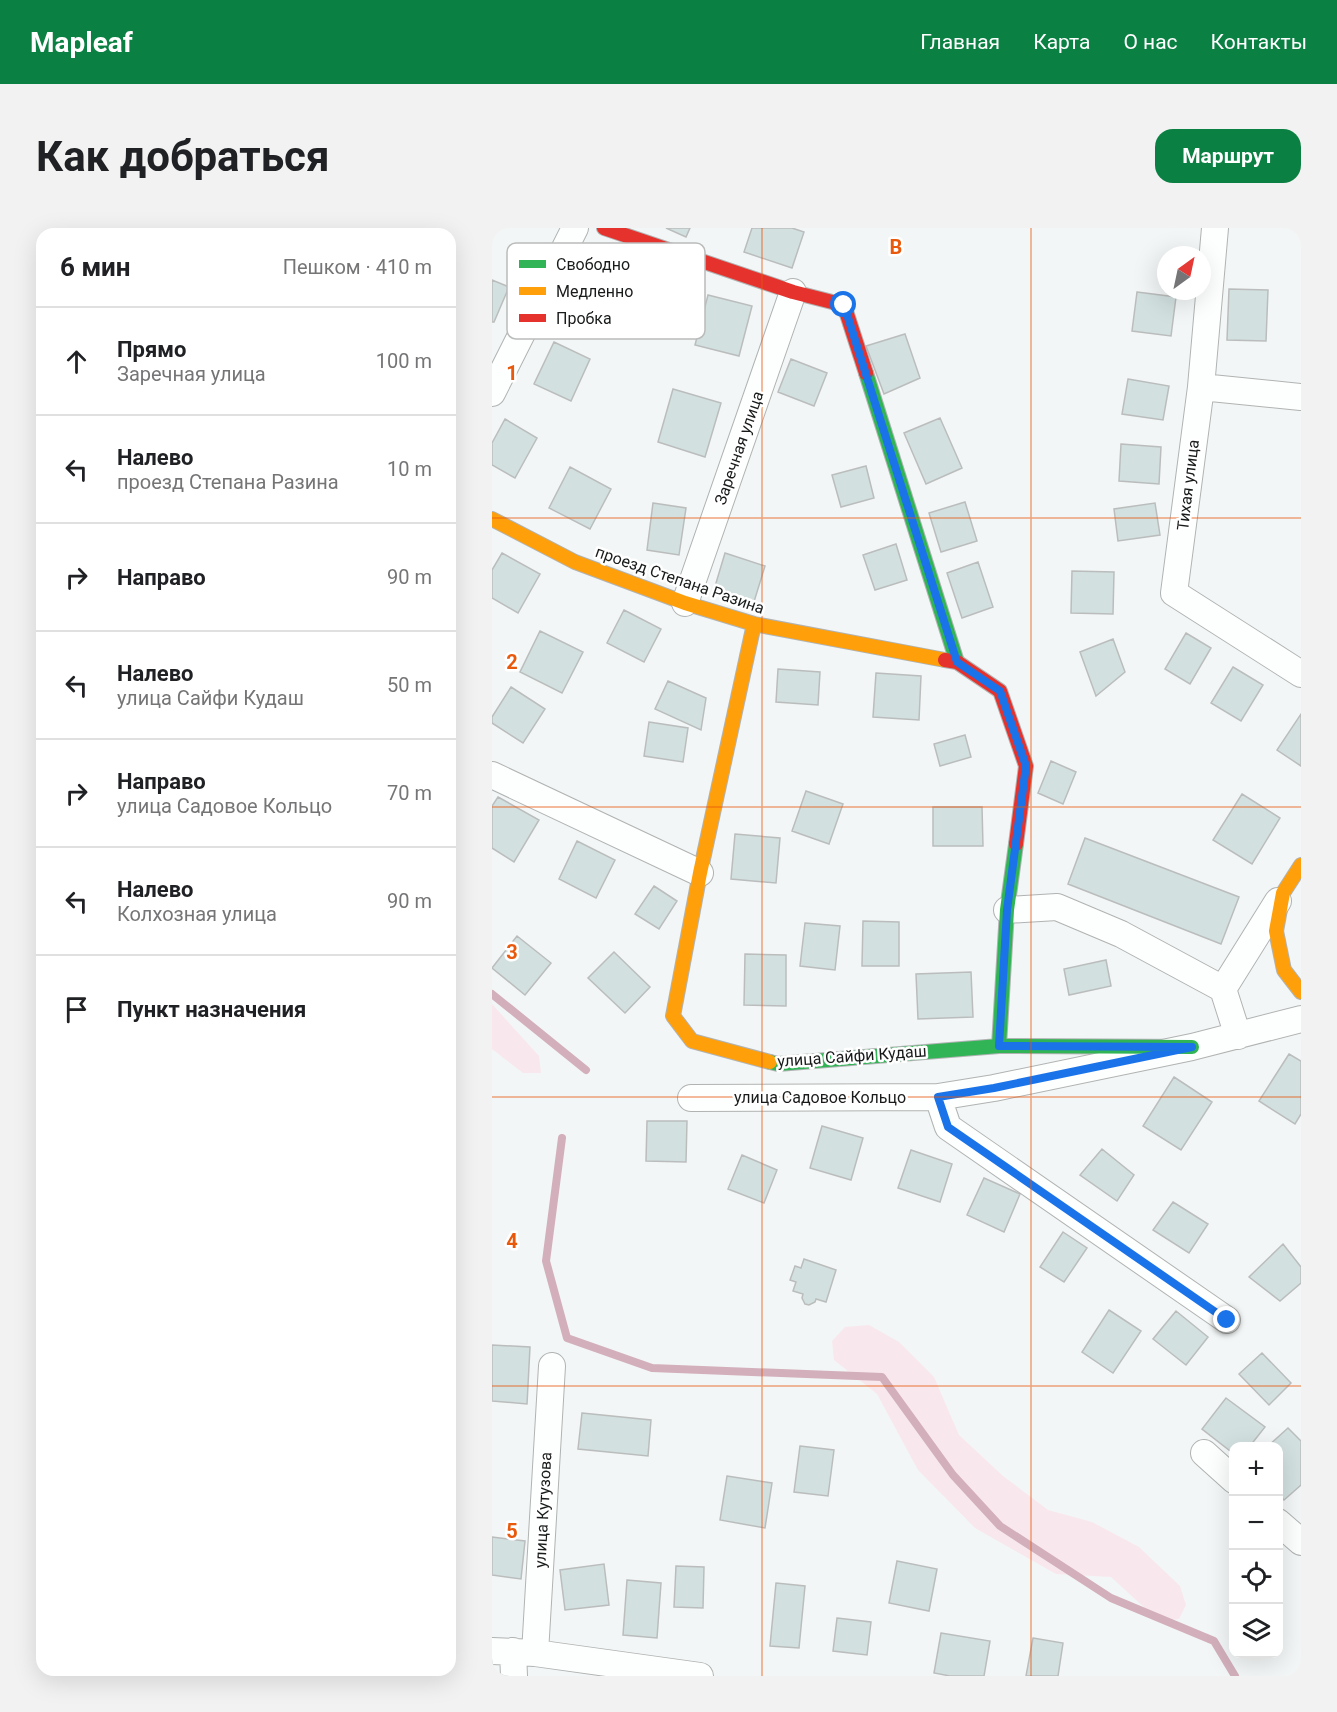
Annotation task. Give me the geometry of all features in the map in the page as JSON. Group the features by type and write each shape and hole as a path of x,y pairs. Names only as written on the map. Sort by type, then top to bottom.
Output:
{"street":[{"path":"567,243 575,228"},
{"path":"604,228 648,243"},
{"name":"Тихая улица","path":"1215,228 1201,387 1174,593 1301,674"},
{"path":"705,262 793,292 844,305 957,662"},
{"name":"Заречная улица","path":"686,603 793,292"},
{"path":"492,393 519,339"},
{"path":"1201,387 1301,397"},
{"name":"проезд Степана Разина","path":"492,519 575,562 686,603 754,624 957,662 1000,691 1026,766 1007,910"},
{"name":"улица Сайфи Кудаш","path":"754,624 700,873 673,1016 692,1041 778,1064 999,1046 1192,1047"},
{"path":"492,775 700,873"},
{"path":"1223,989 1301,865"},
{"path":"1283,892 1276,931 1284,970 1301,992"},
{"path":"999,1046 1007,910 1057,907 1121,934 1223,989 1238,1036"},
{"name":"улица Садовое Кольцо","path":"691,1098 938,1097 994,1088 1192,1047 1301,1019"},
{"path":"938,1097 948,1127 1227,1320"},
{"name":"улица Кутузова","path":"552,1366 514,1658 700,1676"},
{"path":"1204,1453 1229,1476"},
{"path":"1283,1526 1301,1542"}],"shaded area":[{"path":"492,1004 539,1056 541,1073 523,1073 492,1049"},
{"path":"869,1325 899,1342 934,1377 959,1435 1003,1476 1048,1510 1092,1522 1139,1547 1180,1586 1186,1605 1179,1619 1160,1622 1111,1577 1056,1574 975,1528 918,1470 877,1394 834,1360 832,1341 845,1327"}],"building":[{"path":"666,228 690,228 686,237"},
{"path":"752,228 792,228 804,232 792,268 744,252"},
{"path":"492,280 507,286 507,292 492,322"},
{"path":"1229,289 1268,290 1266,341 1227,340"},
{"path":"1137,292 1157,295 1157,300 1176,300 1171,336 1132,331"},
{"path":"708,295 752,306 739,356 695,345 697,339 705,339 705,307"},
{"path":"905,334 920,378 884,394 866,346"},
{"path":"554,342 590,359 571,401 534,384"},
{"path":"791,359 827,373 814,406 778,392"},
{"path":"1128,379 1169,386 1163,420 1122,414"},
{"path":"673,389 721,403 705,457 658,442"},
{"path":"940,418 962,468 926,484 904,433"},
{"path":"505,419 537,438 515,478 492,465 492,443"},
{"path":"1121,444 1161,447 1159,484 1119,481"},
{"path":"866,466 874,498 841,507 832,475"},
{"path":"570,467 611,489 590,529 549,508"},
{"path":"965,502 977,541 941,552 929,513"},
{"path":"653,503 686,508 679,555 647,550"},
{"path":"1155,503 1160,535 1118,541 1114,509"},
{"path":"896,544 907,580 875,590 863,555"},
{"path":"502,553 540,574 518,613 492,598 492,570"},
{"path":"725,553 765,566 753,605 713,593"},
{"path":"978,562 993,607 962,618 947,573"},
{"path":"1072,571 1114,572 1113,614 1071,613"},
{"path":"624,610 661,629 644,662 607,643"},
{"path":"540,631 583,652 562,693 520,672"},
{"path":"1186,633 1211,648 1190,684 1165,669"},
{"path":"1113,639 1125,672 1096,696 1080,652"},
{"path":"1233,667 1263,685 1241,721 1211,703"},
{"path":"778,669 820,672 818,705 776,702"},
{"path":"876,673 921,676 919,720 873,717"},
{"path":"668,681 706,698 701,730 655,709"},
{"path":"511,687 545,709 523,743 492,723 492,717"},
{"path":"1301,714 1301,766 1277,750"},
{"path":"649,722 688,728 683,762 644,756"},
{"path":"965,735 971,757 940,766 934,744"},
{"path":"1051,761 1076,772 1063,804 1038,793"},
{"path":"806,791 843,804 829,844 792,831"},
{"path":"1242,794 1280,818 1252,864 1213,840"},
{"path":"498,797 539,820 514,862 492,848 492,806"},
{"path":"933,807 982,807 983,846 933,846"},
{"path":"735,834 780,838 776,883 731,879"},
{"path":"1085,838 1239,897 1221,944 1068,884"},
{"path":"577,841 615,860 596,898 559,879"},
{"path":"654,886 677,901 659,929 635,914"},
{"path":"863,921 899,922 899,966 862,966"},
{"path":"805,923 840,926 835,970 800,966"},
{"path":"517,936 551,963 525,995 492,968"},
{"path":"614,952 650,987 625,1013 588,978"},
{"path":"745,954 786,955 786,1006 744,1005"},
{"path":"1106,960 1111,986 1069,995 1064,969"},
{"path":"971,972 973,1017 918,1019 916,974"},
{"path":"1289,1054 1301,1061 1301,1114 1295,1124 1259,1101"},
{"path":"1174,1077 1212,1102 1181,1150 1143,1126"},
{"path":"647,1121 687,1121 686,1162 646,1161"},
{"path":"822,1126 863,1138 851,1180 810,1168"},
{"path":"1102,1149 1134,1175 1117,1201 1080,1175"},
{"path":"911,1150 952,1164 940,1202 898,1188"},
{"path":"742,1155 777,1170 764,1203 728,1189"},
{"path":"984,1178 1020,1194 1004,1232 967,1215"},
{"path":"1173,1202 1208,1224 1189,1253 1153,1230"},
{"path":"1063,1232 1087,1248 1064,1282 1040,1267"},
{"path":"1283,1244 1301,1267 1301,1283 1280,1301 1249,1277"},
{"path":"804,1259 836,1270 826,1302 816,1299 809,1305 805,1304 803,1294 793,1291 796,1282 790,1280 795,1266 801,1268"},
{"path":"1109,1310 1141,1331 1113,1373 1082,1352"},
{"path":"1176,1311 1208,1337 1186,1365 1153,1339"},
{"path":"492,1345 530,1347 527,1404 492,1401"},
{"path":"1262,1353 1291,1383 1269,1405 1239,1374"},
{"path":"1226,1398 1265,1427 1253,1442 1229,1442 1229,1450 1202,1429"},
{"path":"582,1413 651,1420 648,1456 578,1449"},
{"path":"1288,1428 1301,1441 1301,1485 1284,1500 1283,1442 1272,1442"},
{"path":"800,1446 834,1450 828,1496 794,1492"},
{"path":"727,1476 772,1483 765,1528 720,1520"},
{"path":"492,1537 525,1541 521,1579 492,1575"},
{"path":"897,1561 937,1569 929,1611 889,1603"},
{"path":"604,1564 609,1605 565,1610 560,1570"},
{"path":"676,1566 704,1567 703,1608 674,1607"},
{"path":"627,1580 661,1583 657,1638 623,1635"},
{"path":"776,1583 805,1586 799,1648 770,1646"},
{"path":"837,1618 871,1622 867,1655 833,1651"},
{"path":"941,1633 990,1641 984,1676 950,1676 934,1673"},
{"path":"1033,1638 1063,1643 1058,1676 1026,1676"}],"waterway":[{"path":"492,994 586,1070"},
{"path":"562,1138 546,1261 567,1338 652,1368 882,1377 953,1475 1000,1526 1111,1598 1214,1641 1235,1676"}],"traffic: fast":[{"path":"866,373 957,662"},
{"path":"999,1046 1007,910 1016,844"},
{"path":"770,1062 778,1064 999,1046 1192,1047"}],"traffic: slow":[{"path":"492,519 575,562 685,603 754,624 945,660"},
{"path":"754,624 700,873 673,1016 692,1041 770,1062"},
{"path":"1301,865 1283,893 1276,931 1284,970 1301,992"}],"traffic: jam":[{"path":"604,228 648,243"},
{"path":"705,262 793,292 844,305 866,373"},
{"path":"945,660 957,662 1000,691 1026,766 1016,844"}],"route":[{"path":"844,305 957,662 1000,691 1026,766 1007,910 999,1046 1192,1047 994,1088 938,1097 948,1127 1227,1320"}]}
